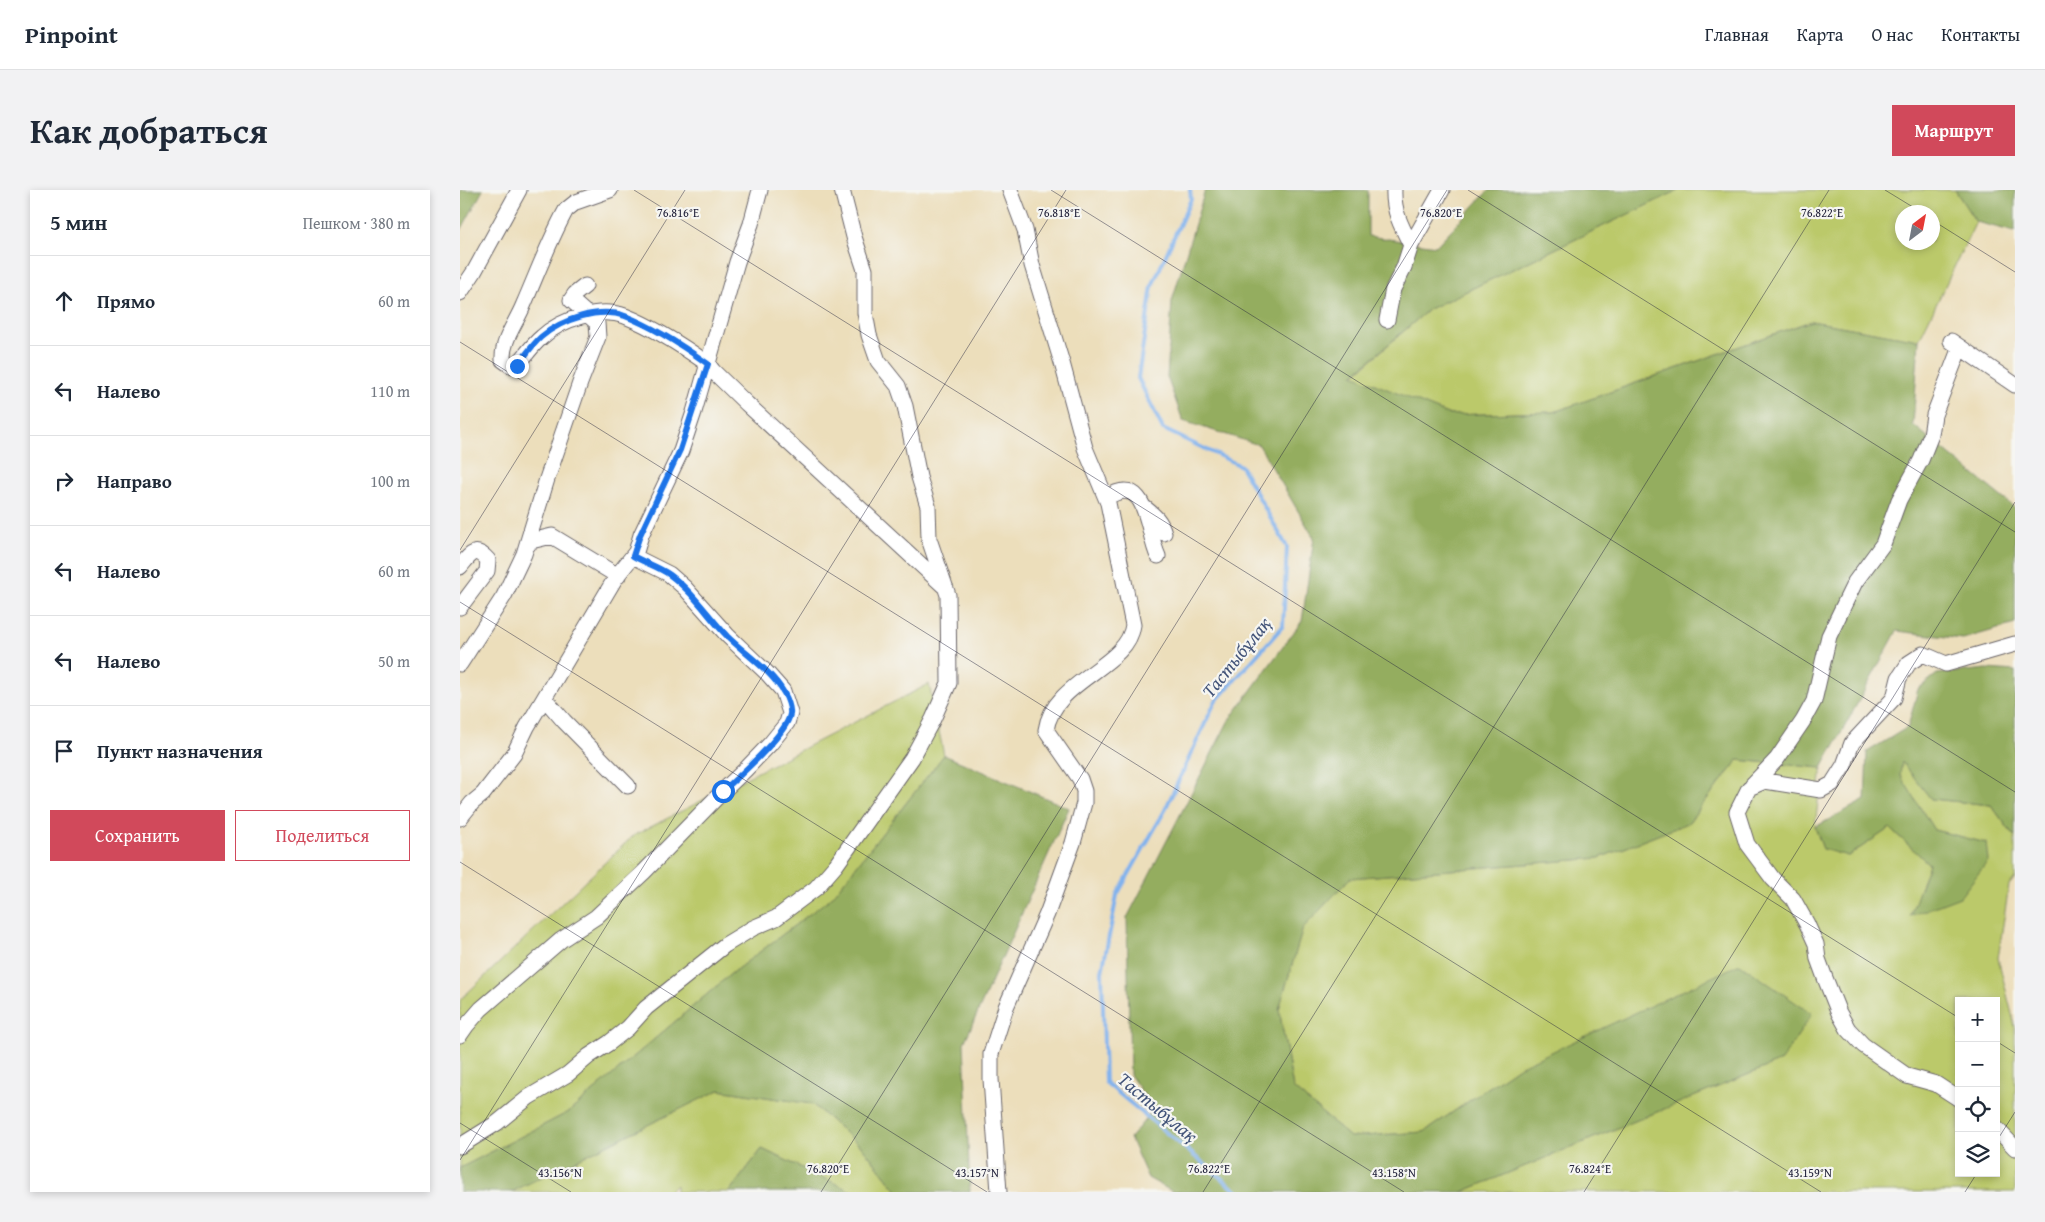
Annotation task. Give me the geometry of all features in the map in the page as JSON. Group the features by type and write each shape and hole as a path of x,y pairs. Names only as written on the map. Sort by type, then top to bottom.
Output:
{"street":[{"path":"460,293 474,272 518,190"},
{"path":"610,190 576,202 566,210 521,311 506,338 503,360 510,365 517,366 543,335 562,324 589,314 623,316 664,336 708,364 747,404 946,588"},
{"path":"460,818 483,794 514,754 527,727 618,576 633,556 640,535 680,450 760,190"},
{"path":"460,1146 497,1122 529,1097 568,1074 589,1056 609,1043 628,1028 646,1008 718,950 752,928 776,918 816,888 836,865 912,758 933,719 949,683 949,623 946,588 929,539 928,506 919,477 905,406 898,386 878,361 869,335 865,313 865,270 842,190"},
{"path":"1000,1192 991,1079 991,1054 1006,1007 1047,914 1073,843 1084,803 1084,791 1080,779 1046,730 1048,721 1063,698 1090,673 1123,649 1132,635 1131,612 1106,498 1085,448 1062,363 1032,265 1025,230 1010,190"},
{"path":"1394,190 1393,202 1396,215 1411,245"},
{"path":"1387,320 1393,289 1404,267 1411,245 1442,190"},
{"path":"460,664 504,596 527,546 576,393 598,337 597,323 589,314 578,309 571,300 574,294 585,286"},
{"path":"1955,1096 1936,1084 1907,1076 1863,1045 1848,1030 1825,978 1816,944 1807,924 1792,899 1773,879 1747,844 1737,812 1749,788 1777,759 1804,721 1814,701 1829,636 1855,582 1883,544 1898,500 1921,460 1931,435 1934,415 1956,344 2015,385"},
{"path":"1106,498 1116,492 1127,491 1139,498 1145,508 1150,537 1158,556"},
{"path":"540,504 540,513 552,536 618,576"},
{"path":"1145,508 1156,516 1162,524 1164,533"},
{"path":"527,546 531,541 552,536"},
{"path":"460,567 471,554 477,552 484,555 488,560 487,570 460,607"},
{"path":"460,1036 467,1025 482,1009 561,940 596,917 644,872 770,744 790,713 783,692 767,673 728,636 685,588 669,574 633,556"},
{"path":"1749,788 1765,781 1821,790 1832,784 1840,772 1852,743 1894,698 1899,678 1909,663 1923,654 1946,664 2015,644"},
{"path":"545,700 628,786"},
{"path":"2000,1132 2015,1148"}],"green space":[{"path":"460,190 483,190 460,232"},
{"path":"1205,190 1368,190 1368,236 1436,246 1489,190 1679,190 1429,309 1353,375 1450,415 1554,412 1811,321 1919,340 1913,425 2015,508 2015,624 1963,639 1897,631 1822,768 1738,760 1688,823 1599,858 1350,878 1303,928 1279,1009 1293,1088 1350,1137 1424,1132 1517,1068 1740,964 1812,1014 1781,1061 1462,1192 1173,1192 1148,1178 1130,1138 1154,1109 1130,1075 1127,918 1229,720 1302,621 1314,538 1259,445 1183,421 1167,377 1172,301"},
{"path":"1679,190 1955,190 1976,222 1919,340 1811,321 1554,412 1450,415 1353,376 1429,309"},
{"path":"1955,190 2015,190 2015,232 1976,222"},
{"path":"1987,669 2015,671 2015,834 2014,836 1991,805 1931,799 1902,762 1900,775 1934,830 1986,843 1988,861 1960,897 1910,916 1929,864 1890,828 1848,856 1823,849 1815,827 1865,800 1867,752 1908,727 1918,689 1937,674"},
{"path":"929,684 944,755 832,897 732,973 569,1112 460,1168 460,1000 633,836"},
{"path":"944,755 1069,808 964,1043 970,1192 898,1192 863,1148 812,1104 719,1090 511,1192 460,1192 460,1168 569,1112 732,973 832,897"},
{"path":"1738,760 1822,768 1815,827 1823,849 1848,856 1890,828 1929,864 1911,916 1986,843 1934,830 1899,774 1902,761 1931,799 1991,805 2013,835 2015,834 2015,878 2009,885 1998,958 2015,1027 2015,1192 1462,1192 1781,1061 1517,1068 1424,1132 1350,1137 1293,1088 1279,1009 1303,927 1350,878 1599,858 1688,823"},
{"path":"719,1090 812,1104 863,1148 898,1192 853,1192 762,1149 729,1192 676,1192 676,1185 669,1192 511,1192"},
{"path":"762,1149 853,1192 729,1192"}],"waterway":[{"name":"Тастыбұлақ","path":"1190,190 1191,199 1152,286 1138,378 1163,429 1241,466 1287,547 1283,626 1215,702 1164,812 1117,895 1102,972 1105,1082 1238,1192"}],"route":[{"path":"517,366 543,335 562,324 589,314 623,316 664,336 708,364 694,412 680,450 669,478 640,535 636,552 633,556 669,574 685,588 728,636 767,673 783,692 788,704 790,713 787,723 770,744 723,791"}]}
